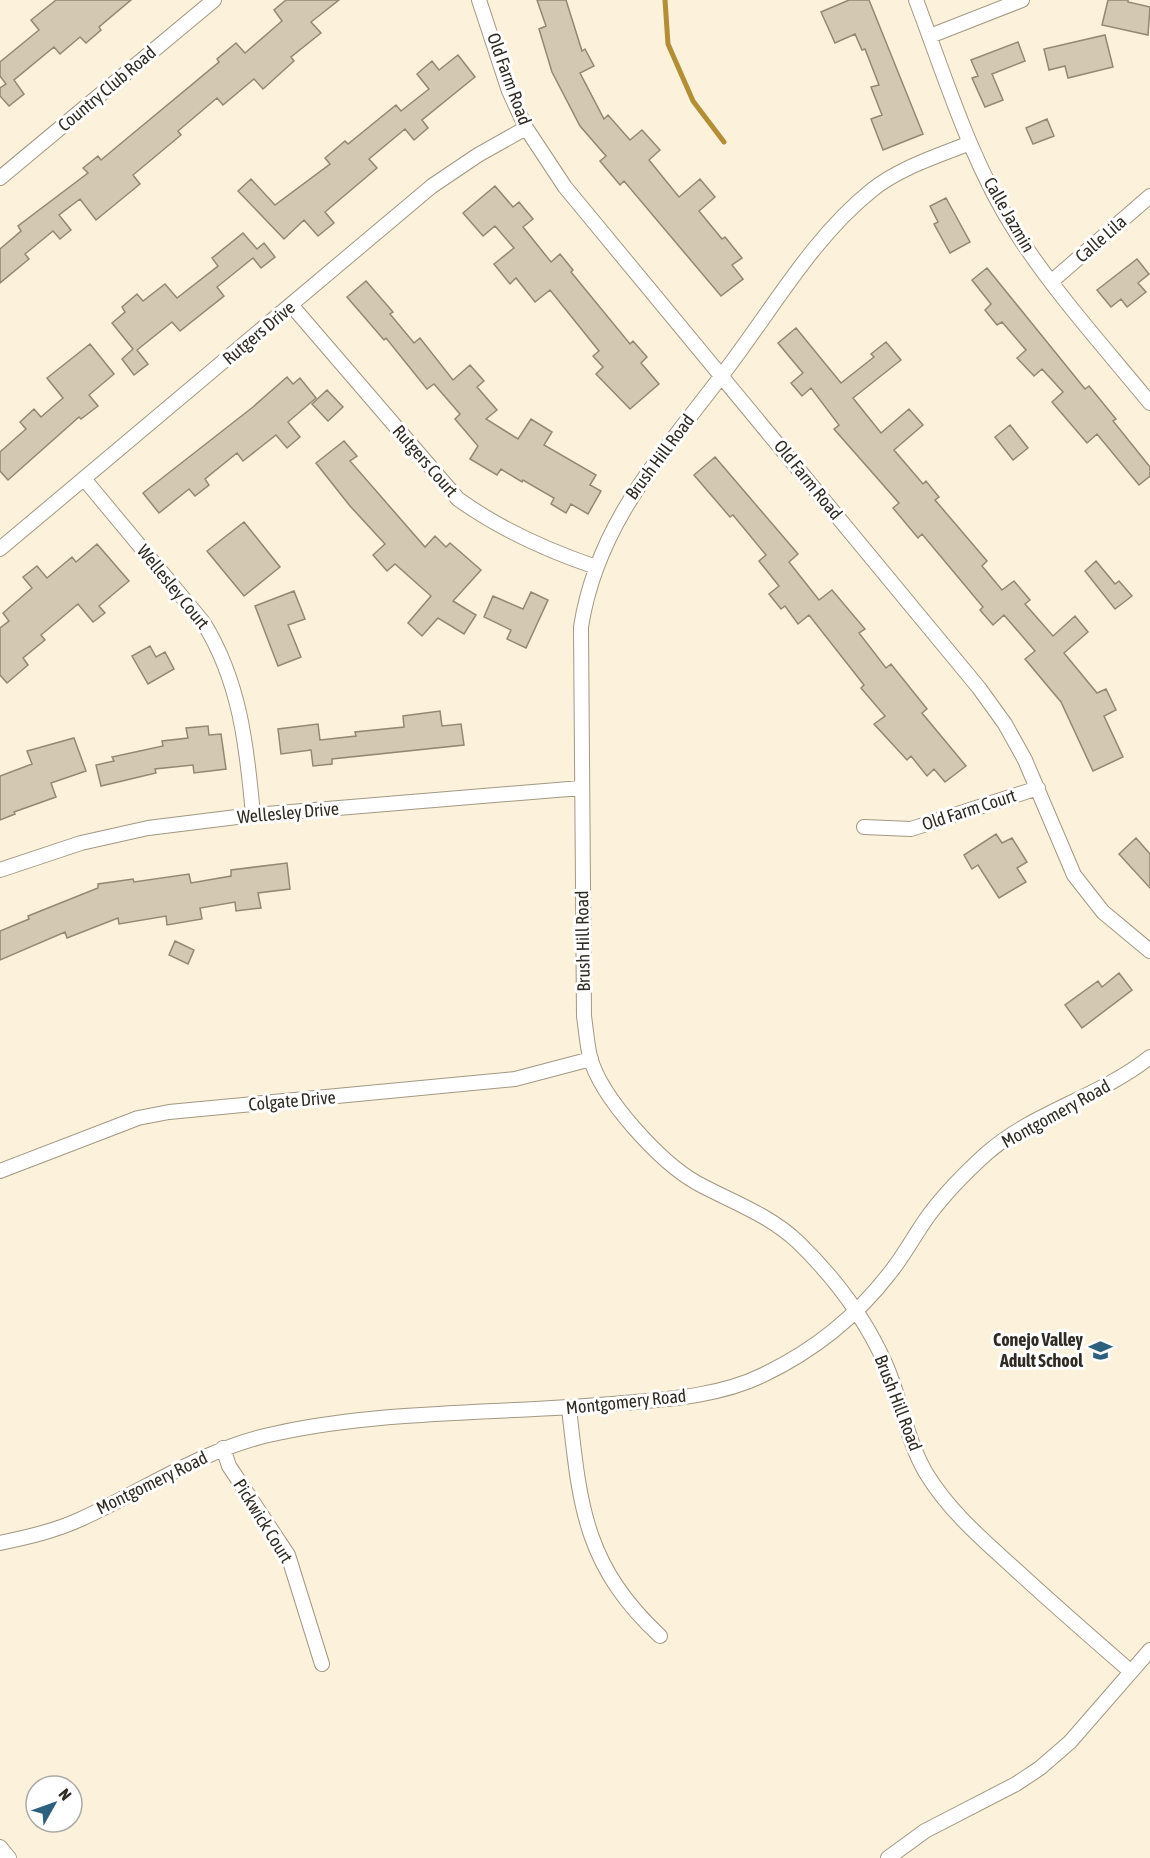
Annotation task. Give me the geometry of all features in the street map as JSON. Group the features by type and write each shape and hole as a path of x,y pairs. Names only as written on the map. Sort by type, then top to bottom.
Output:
{"street":[{"name":"Country Club Road","path":"0,178 214,0"},
{"name":"Old Farm Road","path":"479,0 509,91 526,128 565,187 979,688 1016,741 1074,875 1103,912 1150,951"},
{"name":"Calle Jazmin","path":"916,0 970,143 1017,234 1150,403"},
{"path":"930,36 1022,0"},
{"name":"Rutgers Drive","path":"0,549 85,480 432,186 478,155 526,128"},
{"name":"Brush Hill Road","path":"970,143 905,171 874,188 848,210 820,240 624,506 596,567 585,600 581,627 584,1016 591,1059 614,1101 657,1155 696,1182 765,1216 797,1241 858,1310 885,1363 912,1444 937,1488 976,1534 1130,1671"},
{"name":"Calle Lila","path":"1052,281 1150,196"},
{"name":"Rutgers Court","path":"292,306 458,499 486,520 517,536 596,567"},
{"name":"Wellesley Court","path":"85,480 203,622 216,643 240,712 253,815"},
{"name":"Wellesley Drive","path":"0,870 111,835 253,815 581,788"},
{"name":"Old Farm Court","path":"864,827 911,828 1038,788"},
{"name":"Montgomery Road","path":"0,1543 40,1535 82,1519 153,1480 223,1448 276,1433 340,1422 569,1408 679,1398 736,1386 800,1356 833,1333 858,1310 890,1273 930,1213 956,1183 990,1150 1015,1132 1106,1087 1150,1057"},
{"name":"Colgate Drive","path":"0,1171 138,1118 169,1112 515,1079 591,1059"},
{"path":"569,1408 582,1508 593,1541 604,1567 633,1611 660,1636"},
{"name":"Pickwick Court","path":"223,1448 229,1466 288,1555 322,1664"},
{"path":"888,1858 925,1831 1016,1784 1040,1768 1070,1742 1150,1650"},
{"path":"0,1847 9,1858"}],"building":[{"path":"56,0 131,0 99,27 101,30 86,43 80,37 60,54 54,47 14,80 24,94 9,106 0,96 0,88 6,84 0,76 0,62 39,30 31,20"},
{"path":"286,0 339,0 311,22 321,33 291,57 294,61 263,89 254,79 223,105 217,98 178,131 181,135 133,175 140,184 96,220 80,199 59,215 71,230 60,239 53,231 25,254 29,259 0,283 0,249 21,231 18,226 88,173 83,168 98,156 101,160 219,62 217,59 236,43 245,53 282,21 274,10"},
{"path":"537,0 566,0 582,51 585,49 594,66 580,73 604,119 608,115 630,140 642,130 660,150 649,160 679,197 700,179 715,197 699,211 722,239 725,237 742,258 732,265 743,279 721,296 624,181 620,185 600,161 606,156 580,126 552,72 539,29 546,26"},
{"path":"849,0 869,0 923,134 883,150 871,119 882,115 871,87 879,85 865,49 862,50 855,34 835,43 821,12"},
{"path":"1108,0 1128,0 1128,2 1150,7 1148,35 1102,25"},
{"path":"1105,35 1113,67 1068,78 1065,66 1049,70 1044,49"},
{"path":"1018,42 1025,61 992,74 1003,100 985,107 972,78 978,76 971,60"},
{"path":"458,55 475,77 422,120 428,128 414,140 405,129 369,159 377,168 325,212 334,223 318,236 304,220 284,239 238,191 251,179 275,205 330,164 325,158 345,141 348,144 396,105 401,111 429,89 417,74 432,61 439,70"},
{"path":"1047,119 1054,136 1033,144 1026,128"},
{"path":"495,186 513,207 519,202 533,219 523,227 551,262 560,254 573,270 571,272 630,344 633,341 647,357 641,363 659,384 630,409 596,374 603,367 593,356 599,351 550,290 535,302 516,278 510,284 494,264 514,248 495,226 483,236 463,213"},
{"path":"946,198 970,242 950,253 934,224 938,222 930,206"},
{"path":"243,233 257,249 264,243 275,257 261,268 253,258 217,287 224,296 180,331 172,322 137,350 148,364 134,375 122,359 133,349 112,323 125,312 122,307 137,294 143,301 165,284 177,298 218,266 212,258"},
{"path":"1137,259 1149,274 1138,283 1146,292 1127,307 1121,299 1111,307 1097,290"},
{"path":"987,268 1085,389 1089,386 1116,419 1113,421 1150,467 1150,476 1139,485 1097,434 1087,443 1052,402 1063,392 1042,369 1034,376 1017,358 1026,350 1002,322 997,325 985,310 991,304 972,280"},
{"path":"366,281 393,312 390,314 414,343 420,338 453,380 470,365 484,381 477,387 497,410 486,419 518,439 531,419 552,432 544,445 596,475 590,485 601,491 588,514 571,504 566,513 551,504 554,498 523,480 522,482 501,469 497,475 470,459 478,446 455,419 460,414 434,384 427,389 386,338 384,340 347,297"},
{"path":"796,328 841,383 874,357 871,354 886,342 901,360 853,398 881,433 909,409 923,425 894,450 923,484 926,481 939,497 935,500 987,561 982,566 1002,590 1014,581 1030,600 1025,604 1053,636 1075,616 1088,632 1064,653 1097,693 1106,689 1116,710 1104,716 1123,757 1093,771 1061,702 1025,659 1035,651 1004,615 993,625 980,610 983,607 922,534 918,538 893,508 899,503 834,429 839,425 811,388 802,396 791,383 803,373 778,343"},
{"path":"90,344 114,374 89,395 98,406 81,419 79,417 8,480 0,471 0,452 26,429 20,422 34,409 41,417 63,398 47,378"},
{"path":"287,377 293,384 300,378 316,398 288,422 300,437 287,448 276,435 243,461 237,453 205,479 209,485 195,496 189,489 159,513 143,493 253,407"},
{"path":"327,390 343,407 328,421 312,404"},
{"path":"1010,425 1028,448 1013,460 995,437"},
{"path":"344,441 357,456 350,461 425,547 435,536 446,547 450,543 481,570 453,601 476,615 464,634 438,618 422,636 408,623 431,596 395,564 387,571 373,555 385,544 350,506 316,463"},
{"path":"715,457 798,554 789,562 819,600 832,590 865,629 859,633 886,668 891,664 927,709 922,713 966,766 945,782 934,769 927,776 911,756 907,760 874,724 885,716 861,688 864,685 809,615 798,624 785,606 781,609 769,594 779,586 759,561 766,555 733,515 730,517 694,475"},
{"path":"244,522 280,567 244,596 207,551"},
{"path":"97,544 129,581 99,606 105,613 93,622 78,604 41,635 45,640 23,658 28,665 7,683 0,675 0,628 9,621 3,613 32,588 23,577 37,566 47,578 72,557 76,562"},
{"path":"1096,561 1115,584 1119,581 1132,596 1115,609 1085,571"},
{"path":"294,591 305,619 288,625 301,657 278,666 255,606"},
{"path":"531,592 548,600 526,648 507,639 511,630 484,617 493,596 523,609"},
{"path":"150,646 156,657 165,652 174,669 148,684 132,656"},
{"path":"440,711 442,726 461,724 464,745 332,759 332,764 313,766 311,750 281,754 278,729 318,724 320,740 356,736 355,732 404,727 403,716"},
{"path":"208,726 209,735 221,734 226,769 194,773 193,765 155,769 156,773 101,786 96,765 114,761 112,757 163,746 162,741 188,738 186,728"},
{"path":"74,738 86,771 51,783 56,797 14,812 15,814 0,820 0,776 32,764 27,751"},
{"path":"996,834 1002,843 1012,838 1027,862 1017,868 1026,882 999,898 978,865 972,869 964,855"},
{"path":"1136,838 1150,854 1150,888 1119,854"},
{"path":"287,863 290,889 258,893 261,908 236,911 235,902 200,908 202,919 167,925 166,916 119,924 118,918 67,938 65,932 0,960 0,931 29,919 28,916 98,888 98,884 133,879 134,882 189,874 191,883 231,876 231,870"},
{"path":"175,941 194,950 188,964 169,955"},
{"path":"1119,973 1132,990 1082,1028 1065,1005 1098,981 1102,987"}],"waterway":[{"path":"665,0 668,44 693,101 724,142"}],"place":[{"name":"Conejo Valley Adult School","path":"1101,1350"}]}
